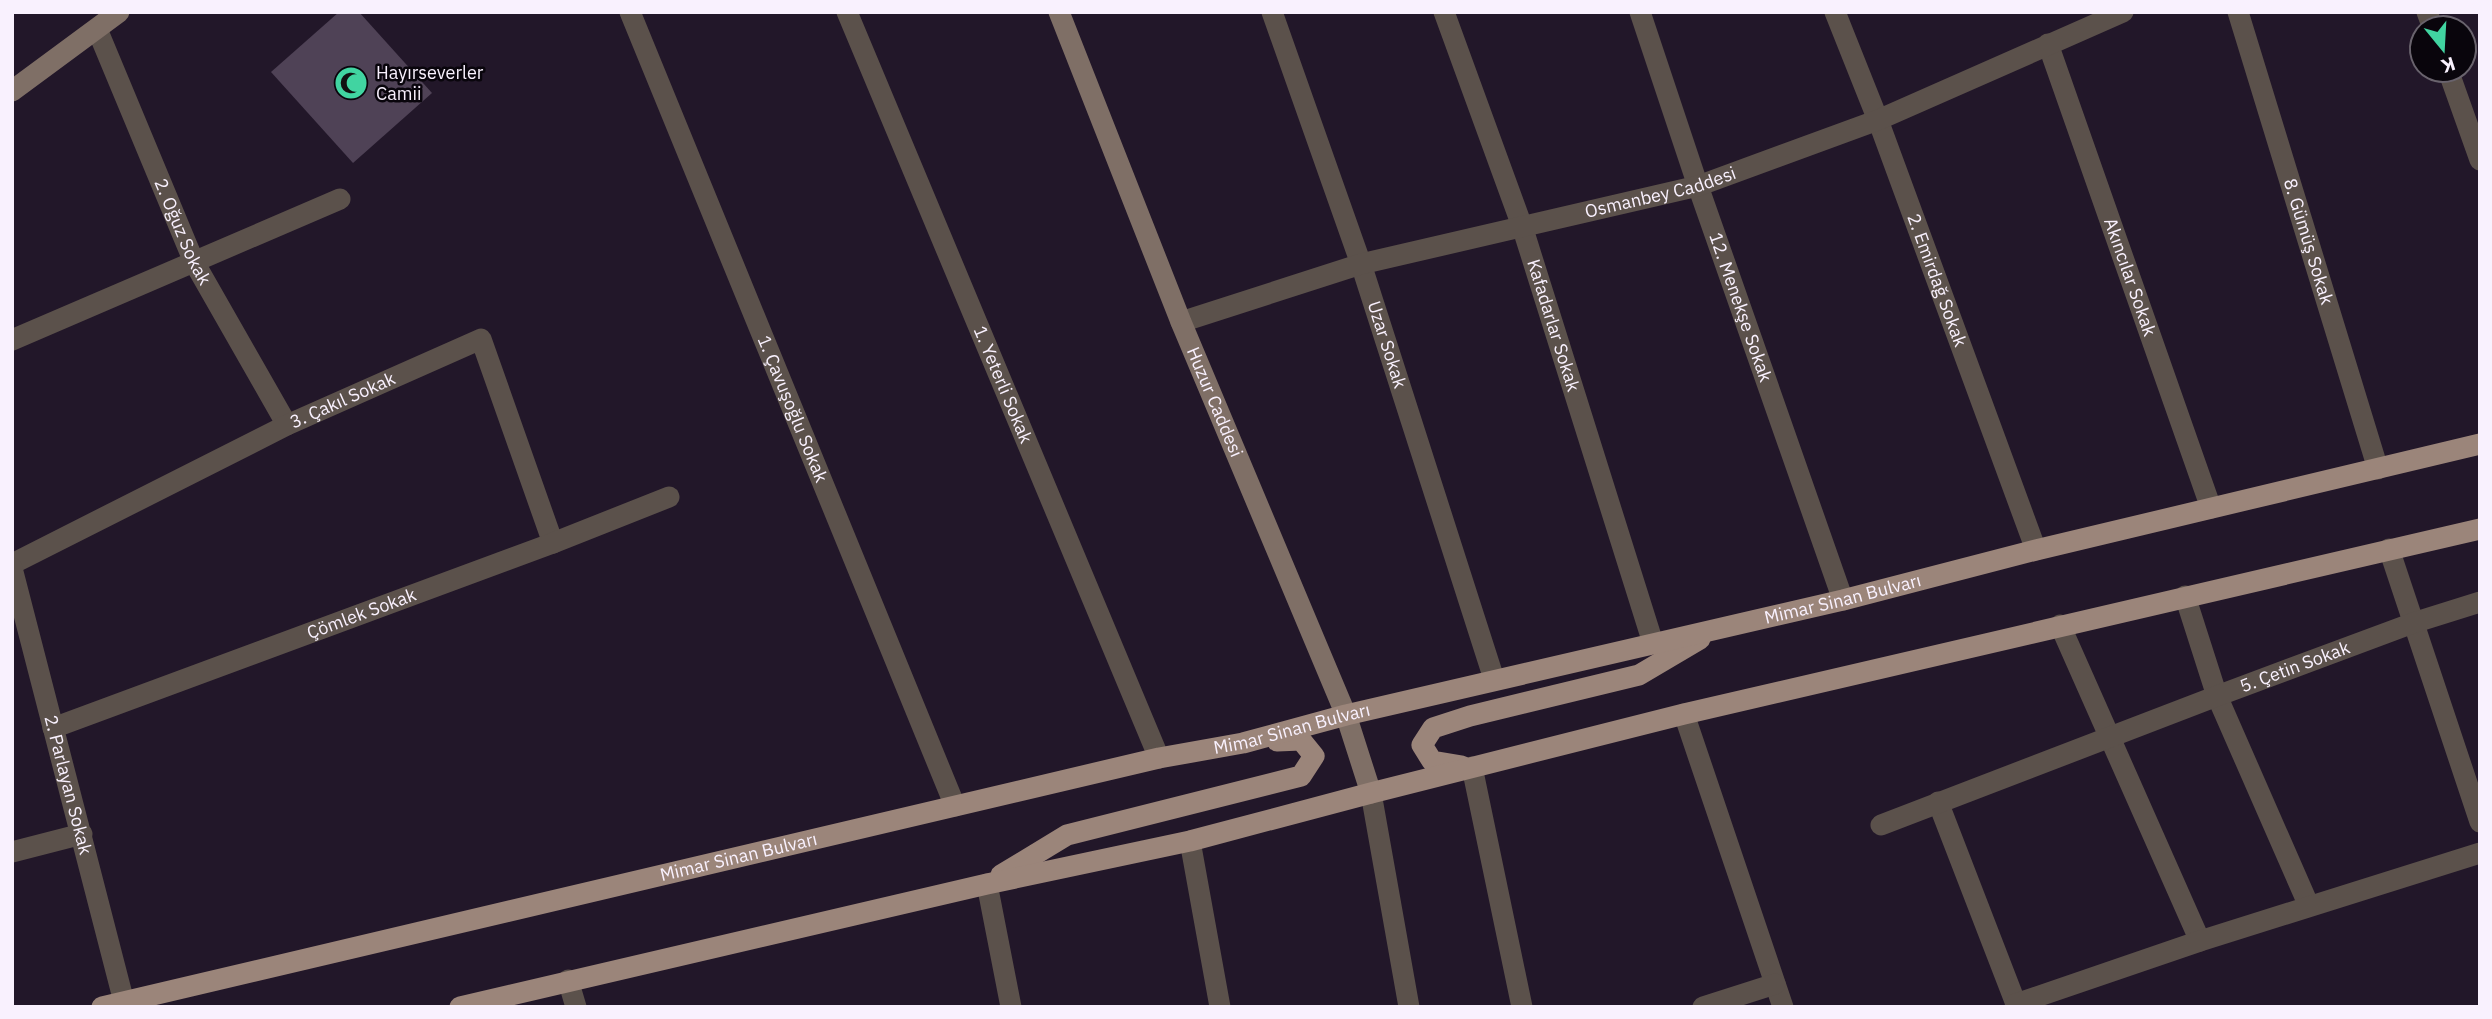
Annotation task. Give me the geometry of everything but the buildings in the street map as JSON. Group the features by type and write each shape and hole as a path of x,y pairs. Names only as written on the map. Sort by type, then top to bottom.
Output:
{"main road":[{"path":"15,82 120,12"},
{"name":"Huzur Caddesi","path":"1059,12 1181,322 1346,715 1371,793"},
{"name":"Mimar Sinan Bulvarı","path":"102,1007 1159,758 1243,743 1494,679 1843,600 2036,550 2480,444"},
{"path":"460,1007 987,884 1191,841 1684,714 2480,529"},
{"path":"1472,767 1432,761 1422,745 1433,728 1470,716 1639,675 1717,629"},
{"path":"987,884 1067,835 1301,776 1314,757 1301,740 1243,743"}],"street":[{"name":"1. Çavuşoğlu Sokak","path":"630,12 955,806"},
{"name":"1. Yeterli Sokak","path":"847,12 1159,758"},
{"name":"Uzar Sokak","path":"1272,12 1361,264 1494,679"},
{"name":"Kafadarlar Sokak","path":"1444,12 1522,226 1653,643"},
{"name":"12. Menekşe Sokak","path":"1640,12 1843,600"},
{"name":"2. Emirdağ Sokak","path":"1835,12 1878,120 2036,550"},
{"name":"Osmanbey Caddesi","path":"1181,322 1361,264 1698,186 1878,120 2123,12"},
{"name":"8. Gümüş Sokak","path":"2238,12 2378,469"},
{"name":"2. Oğuz Sokak","path":"97,29 194,261 287,425"},
{"name":"Akıncılar Sokak","path":"2048,44 2211,508"},
{"path":"2453,84 2480,160"},
{"path":"12,340 340,199"},
{"name":"3. Çakıl Sokak","path":"12,566 287,425 481,339 553,543"},
{"name":"Çömlek Sokak","path":"53,728 553,543 669,497"},
{"path":"2389,549 2480,822"},
{"name":"2. Parlayan Sokak","path":"12,566 18,609 82,834 124,1002"},
{"path":"2185,596 2217,696 2309,906"},
{"name":"5. Çetin Sokak","path":"1881,825 2109,736 2413,623 2480,603"},
{"path":"2060,625 2200,941"},
{"path":"1684,714 1783,1007"},
{"path":"1472,767 1522,1007"},
{"path":"1371,793 1409,1007"},
{"path":"1938,802 2016,1006 2200,941 2480,853"},
{"path":"12,852 82,834"},
{"path":"1191,841 1220,1007"},
{"path":"987,884 1011,1007"},
{"path":"568,980 576,1007"},
{"path":"1703,1007 1775,984"}],"place":[{"name":"Hayırseverler Camii","path":"351,83"}]}
